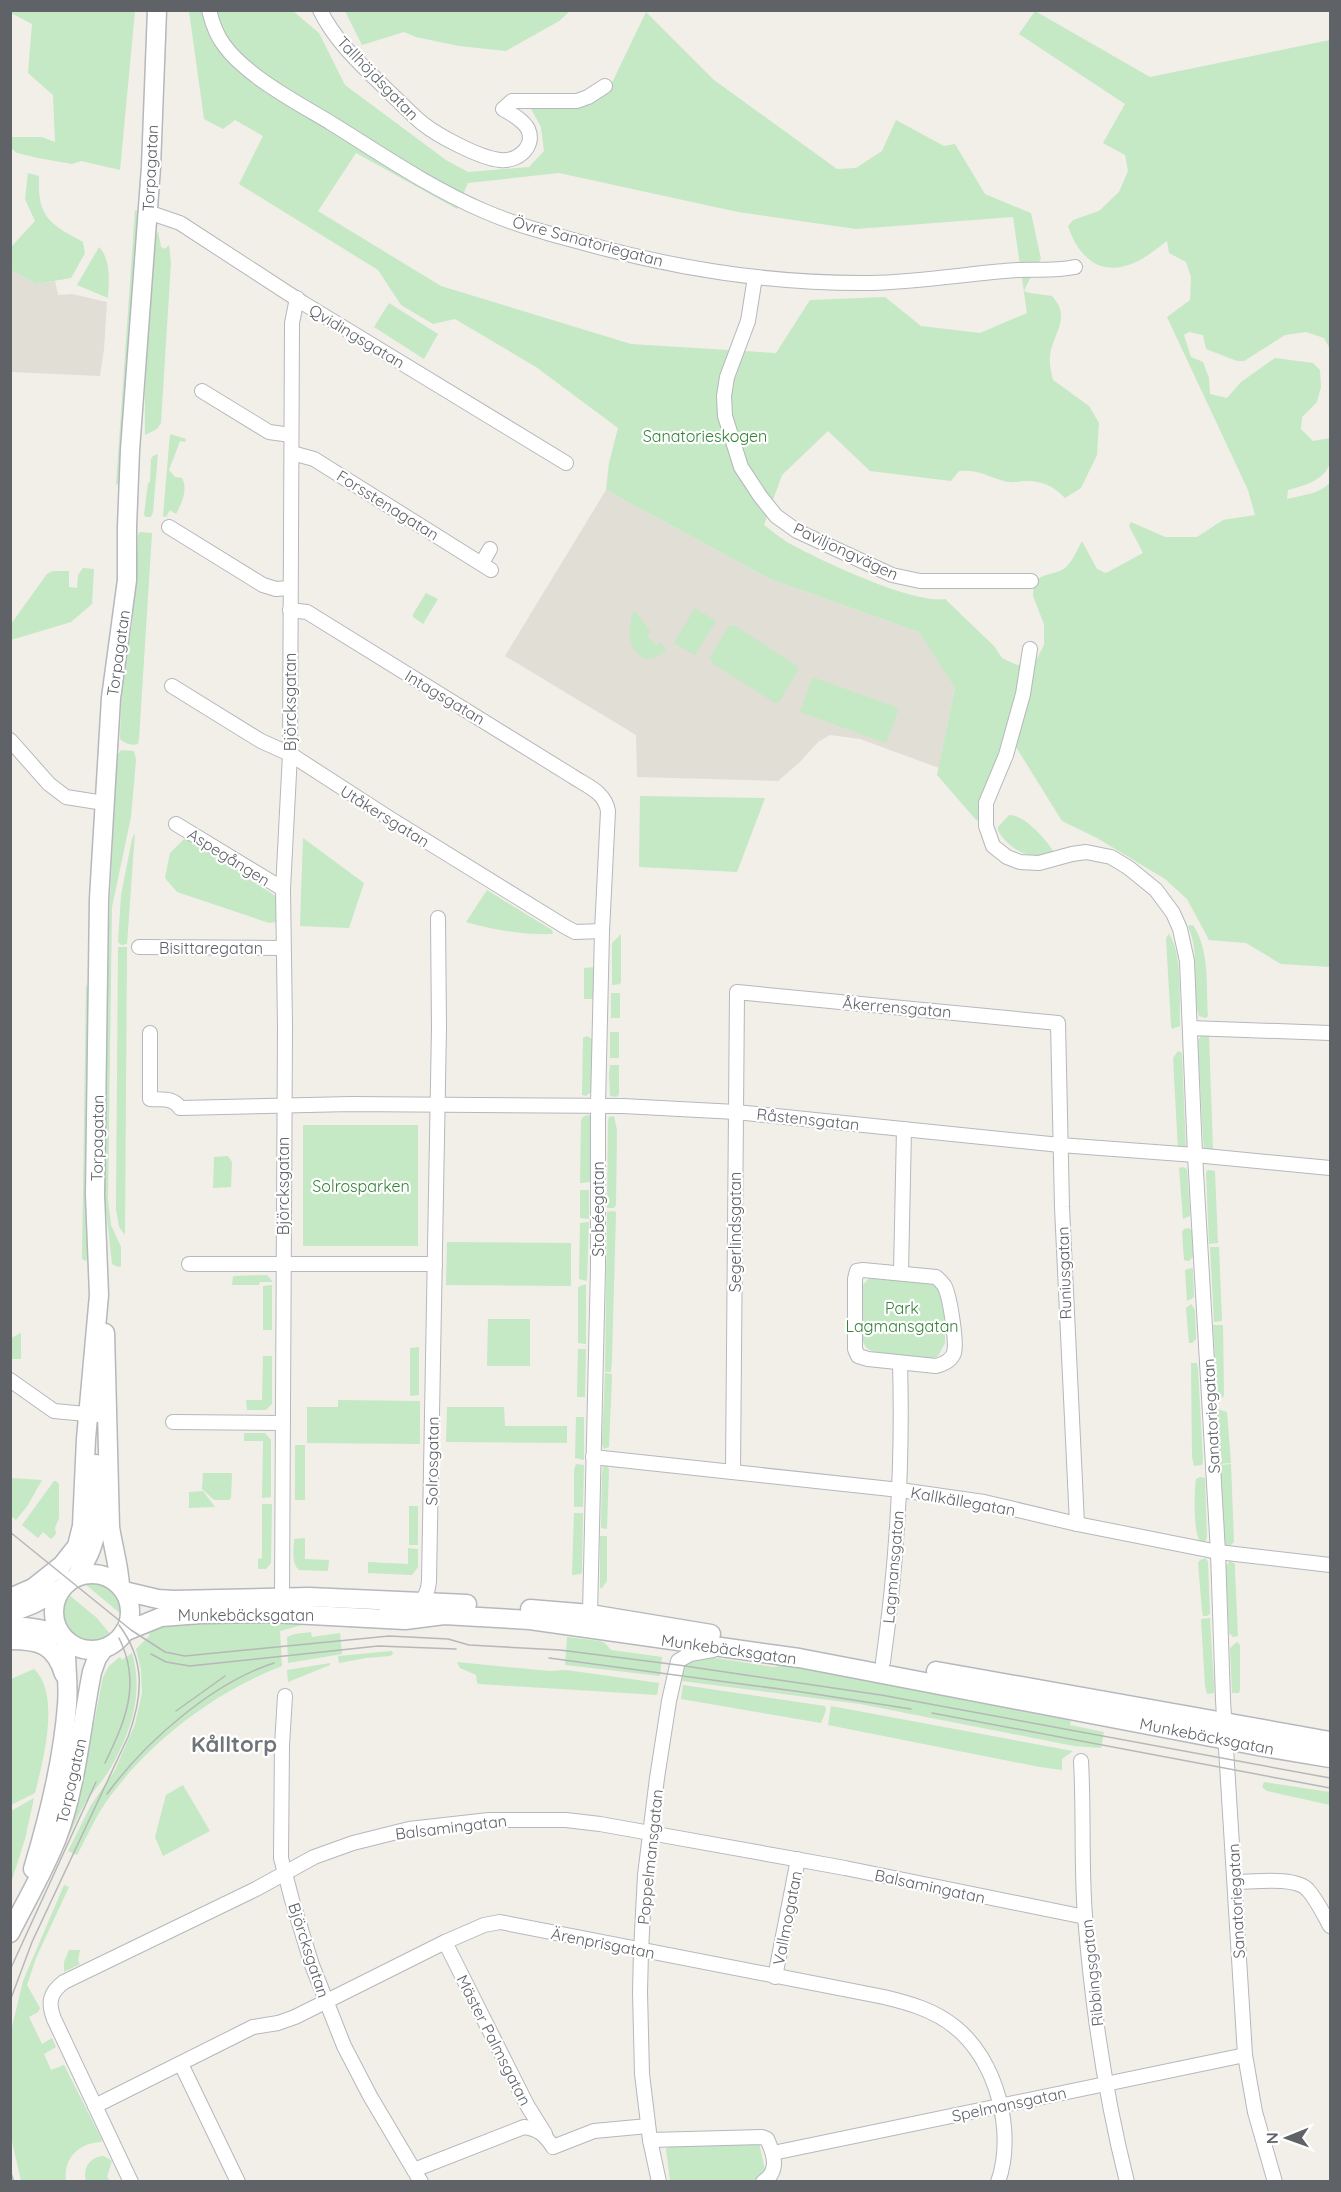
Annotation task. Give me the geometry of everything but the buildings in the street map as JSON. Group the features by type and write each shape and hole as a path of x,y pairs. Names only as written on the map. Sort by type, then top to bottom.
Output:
{"street":[{"name":"Torpagatan","path":"10,1933 49,1857 60,1828 76,1762 92,1672 104,1648 115,1643 124,1632 130,1612 113,1551 99,1415 99,1295 95,1195 99,899 111,698 127,580 130,450 148,213 157,10"},
{"name":"Övre Sanatoriegatan","path":"209,10 213,25 223,45 245,68 386,157 455,197 539,231 629,255 755,277 823,283 871,283 1003,271 1055,271 1075,267"},
{"name":"Tallhöjdsgatan","path":"320,10 340,42 356,60 423,124 479,154 502,161 523,153 530,142 529,131 524,124 504,109 507,104 512,101 577,101 605,86"},
{"name":"Qvidingsgatan","path":"148,213 180,223 297,298 567,463"},
{"name":"Paviljongvägen","path":"755,277 748,321 727,377 724,396 725,416 741,467 776,516 797,531 892,575 920,581 1031,581"},
{"name":"Björcksgatan","path":"282,1596 283,889 290,754 292,323 297,298"},
{"path":"202,391 269,432 291,435"},
{"name":"Forsstenagatan","path":"292,453 314,459 486,567 490,549"},
{"path":"169,528 263,585 276,589 290,588"},
{"name":"Intagsgatan","path":"290,610 307,612 597,792"},
{"name":"Sanatoriegatan","path":"1029,649 1023,693 1006,755 990,792 986,810 988,835 993,846 1007,857 1020,862 1039,863 1086,852 1110,857 1129,868 1156,890 1173,913 1180,929 1187,962 1225,1722 1245,2055 1255,2112 1275,2181"},
{"name":"Utåkersgatan","path":"172,686 261,741 290,754 407,830 564,926 575,932 602,931"},
{"path":"10,740 49,784 66,797 104,803"},
{"name":"Stobéegatan","path":"592,1622 598,1267 598,1105 602,931 608,811 604,798 597,792"},
{"name":"Aspegången","path":"176,824 283,889"},
{"name":"Solrosgatan","path":"422,1601 427,1595 429,1581 440,961 438,918"},
{"name":"Bisittaregatan","path":"139,947 283,948"},
{"name":"Åkerrensgatan","path":"736,992 1058,1023"},
{"name":"Segerlindsgatan","path":"733,1472 736,992"},
{"name":"Runiusgatan","path":"1058,1023 1068,1368 1077,1524"},
{"path":"1190,1028 1330,1033"},
{"path":"150,1033 150,1099 170,1100 176,1102 180,1108 284,1106"},
{"name":"Råstensgatan","path":"284,1106 598,1105 736,1112 1060,1145 1330,1168"},
{"path":"901,1273 904,1129"},
{"path":"189,1264 283,1266 435,1264"},
{"path":"858,1271 901,1273 936,1277 944,1284 952,1321 954,1353 946,1363 936,1366 858,1356 855,1349 855,1280 858,1271"},
{"name":"Lagmansgatan","path":"883,1662 892,1596 900,1490 900,1363"},
{"path":"10,1380 54,1411 99,1415"},
{"name":"Torpagatan","path":"22,1908 45,1827 68,1702 63,1638 57,1628 53,1612 61,1588 77,1576 93,1546 97,1513 96,1435 99,1415"},
{"name":"Torpagatan","path":"10,1598 33,1588 51,1575 67,1560 77,1546 82,1526 86,1439 99,1415"},
{"path":"173,1422 283,1423"},
{"name":"Kallkällegatan","path":"593,1457 900,1490 984,1502 1077,1524 1218,1552 1330,1565"},
{"path":"77,1576 100,1574 111,1578 122,1588"},
{"path":"10,1612 33,1604 61,1588"},
{"name":"Munkebäcksgatan","path":"122,1588 158,1599 173,1600 272,1599 282,1596 422,1601 592,1622 883,1662 1330,1741"},
{"path":"370,1618 400,1611 422,1601"},
{"name":"Munkebäcksgatan","path":"124,1632 152,1620 175,1615 273,1613 405,1620 444,1615 592,1622 1330,1758"},
{"path":"10,1627 43,1629 80,1648 96,1650 104,1648"},
{"path":"10,1640 36,1642 49,1648 58,1659 66,1682"},
{"name":"Poppelmansgatan","path":"659,2181 649,2133 642,2073 640,1992 645,1875 669,1701 678,1665 682,1658 702,1651 731,1648"},
{"name":"Björcksgatan","path":"285,1696 281,1858 305,1942 326,2002 362,2080 417,2176"},
{"name":"Ribbingsgatan","path":"1081,1761 1085,1917 1106,2084 1127,2181"},
{"name":"Balsamingatan","path":"131,2181 50,2009 52,1994 56,1988 256,1889 314,1857 353,1843 409,1829 446,1824 489,1820 566,1820 798,1859 1085,1917"},
{"name":"Vallmogatan","path":"775,1977 798,1859"},
{"path":"1235,1882 1290,1882 1301,1885 1309,1891 1330,1926"},
{"name":"Ärenprisgatan","path":"95,2106 253,2027 278,2023 326,2002 445,1942 484,1925 500,1922 916,2005 939,2017 964,2035 998,2093 1005,2133 1003,2163 998,2181"},
{"name":"Mäster Palmsgatan","path":"445,1942 527,2105 546,2136"},
{"name":"Spelmansgatan","path":"773,2153 1245,2055"},
{"path":"181,2064 238,2181"},
{"path":"417,2176 524,2127 536,2128 546,2136 553,2147 594,2131 767,2139 773,2153 774,2167 772,2174 763,2181"}],"shaded area":[{"path":"11,270 36,284 55,281 58,295 72,294 107,302 100,376 11,372"},
{"path":"606,490 770,579 919,632 955,687 939,768 860,739 830,735 818,742 778,781 637,777 636,735 505,656"}],"green space":[{"path":"10,11 135,11 120,170 81,161 72,164 38,158 17,153 12,149 11,137 42,137 55,142 53,95 28,73 32,24"},
{"name":"Sanatorieskogen","path":"189,11 293,11 319,33 345,85 446,160 468,172 529,167 544,151 541,127 530,107 575,106 607,93 646,12 714,80 837,169 856,168 882,151 896,120 944,146 955,144 985,194 1031,213 1041,259 1024,291 1052,296 1058,304 1061,311 1060,326 1050,358 1053,380 1089,406 1099,423 1097,455 1081,488 1065,498 1056,490 1041,483 1006,482 971,471 959,471 951,481 870,471 828,431 782,475 764,525 802,550 866,579 911,595 945,599 994,646 1002,658 1017,665 1035,662 1044,645 1044,624 1033,596 1034,582 1066,567 1082,541 1097,569 1106,573 1143,553 1129,526 1131,522 1165,537 1197,537 1223,520 1255,515 1248,490 1167,317 1190,300 1191,277 1186,262 1169,253 1167,241 1136,262 1113,268 1102,266 1085,256 1078,248 1068,226 1073,220 1099,211 1119,192 1128,171 1125,155 1103,143 1125,104 1019,34 1035,11 1150,77 1330,40 1330,349 1324,338 1306,332 1285,335 1244,361 1237,361 1206,349 1203,335 1189,332 1184,335 1191,357 1203,362 1209,378 1210,394 1227,398 1241,382 1275,358 1313,363 1320,370 1321,387 1317,402 1302,417 1301,429 1313,441 1330,438 1330,462 1319,478 1288,490 1287,499 1315,492 1330,483 1330,967 1281,964 1246,943 1209,940 1187,899 1165,879 1097,838 1062,821 1016,747 1000,755 977,821 937,775 955,688 919,632 770,579 606,490 609,463 618,428 536,367 455,319 433,324 401,305 378,270 239,184 263,136 235,120 223,129 204,119","holes":["356,153 457,209 468,183 559,173 738,212 856,229 1013,217 1027,313 980,333 921,326 885,297 810,300 776,353 631,344 441,286 318,211"]},
{"path":"345,11 570,11 559,21 506,51 459,46 416,37 404,32 362,45"},
{"path":"28,173 39,176 40,202 48,218 62,230 83,242 85,253 71,278 36,284 11,270 11,247 35,221 25,199"},
{"path":"135,210 138,211 119,483 116,485"},
{"path":"158,231 161,247 165,249 169,245 171,263 161,423 157,429 145,435 147,337 155,239"},
{"path":"99,247 106,258 109,278 108,298 77,285"},
{"path":"389,303 438,334 424,359 374,327"},
{"path":"170,434 186,439 185,442 180,441 169,470 175,477 182,478 184,491 176,514 170,510 166,517 163,516"},
{"path":"158,454 153,512 151,517 146,517 144,515 150,482 151,459"},
{"path":"140,532 152,533 139,739 138,744 133,745 120,739 122,680 132,625"},
{"path":"83,568 94,569 92,604 71,622 11,640 11,624 47,574 53,571 69,571 69,587 77,588 78,575"},
{"path":"426,593 438,599 423,624 413,617 413,614"},
{"path":"695,608 716,621 695,655 674,643"},
{"path":"634,610 651,632 647,635 656,645 660,642 666,649 657,657 648,659 643,657 635,651 632,645 630,628"},
{"path":"734,625 797,666 798,671 779,702 775,703 712,663 710,657 729,626"},
{"path":"812,677 899,708 886,743 800,712"},
{"path":"121,750 134,751 136,760 131,817 112,907 108,1200 111,1225 121,1247 121,1266 118,1267 112,1264 105,1200 109,920 117,756"},
{"path":"640,796 765,798 737,872 639,867"},
{"path":"1009,815 1028,823 1054,852 1038,856 1030,855 1008,844 998,831 998,827"},
{"path":"135,833 127,944 121,945 118,942 121,895"},
{"path":"186,837 277,897 277,922 269,923 177,892 165,878 170,853"},
{"path":"303,838 364,883 349,928 300,926"},
{"path":"487,890 552,930 553,934 509,931 466,922"},
{"path":"1193,925 1198,935 1205,957 1208,1016 1206,1018 1199,1016 1197,1005 1194,948 1188,927"},
{"path":"621,934 621,981 620,984 612,985 612,943"},
{"path":"1169,934 1176,953 1179,978 1180,1026 1172,1029 1166,938"},
{"path":"118,947 127,947 125,1235 119,1227 116,1209"},
{"path":"595,967 594,999 584,999 584,968"},
{"path":"86,984 89,992 88,1256 86,1261 82,1259"},
{"path":"611,993 620,993 620,1018 611,1018"},
{"path":"610,1032 619,1032 619,1058 610,1058"},
{"path":"1201,1035 1209,1035 1213,1151 1204,1150 1198,1041"},
{"path":"587,1036 592,1039 593,1043 592,1088 586,1096 582,1095 583,1038"},
{"path":"1178,1051 1182,1053 1186,1152 1178,1150 1173,1058"},
{"path":"610,1065 619,1065 619,1094 617,1097 610,1096"},
{"path":"590,1115 590,1182 580,1183 581,1120 584,1116"},
{"path":"614,1116 617,1130 616,1205 614,1208 607,1208 608,1121 609,1117"},
{"name":"Solrosparken","path":"303,1125 418,1125 418,1246 303,1246"},
{"path":"228,1156 232,1162 231,1187 213,1188 214,1157"},
{"path":"1179,1168 1187,1169 1190,1216 1183,1219"},
{"path":"1215,1171 1218,1243 1209,1244 1206,1172"},
{"path":"580,1190 589,1190 589,1219 580,1218"},
{"path":"607,1212 616,1212 612,1359 611,1372 605,1372"},
{"path":"589,1222 587,1281 579,1279 580,1223"},
{"path":"1189,1228 1192,1231 1193,1257 1189,1261 1184,1260 1182,1232"},
{"path":"447,1242 571,1243 571,1286 446,1285"},
{"path":"1210,1247 1219,1247 1222,1321 1214,1322"},
{"path":"1192,1268 1194,1296 1187,1301 1185,1270"},
{"path":"267,1275 273,1282 260,1282 259,1285 232,1285 233,1276"},
{"name":"Park Lagmansgatan","path":"871,1277 929,1281 938,1289 944,1300 945,1343 938,1356 923,1359 901,1358 879,1354 866,1347 860,1328 859,1297 862,1287"},
{"path":"586,1284 586,1344 578,1343 578,1287"},
{"path":"272,1285 272,1330 263,1330 263,1286"},
{"path":"1191,1304 1195,1310 1196,1339 1189,1343 1186,1308"},
{"path":"488,1319 530,1319 530,1366 487,1366"},
{"path":"1213,1325 1223,1325 1223,1398 1217,1397"},
{"path":"21,1333 21,1359 12,1359 11,1338"},
{"path":"419,1347 419,1395 410,1396 410,1348"},
{"path":"578,1349 586,1349 585,1397 577,1397"},
{"path":"263,1356 272,1356 272,1404 266,1410 247,1410 246,1400 262,1400"},
{"path":"1191,1363 1197,1363 1198,1369 1203,1461 1202,1465 1194,1466 1192,1457"},
{"path":"605,1373 612,1374 612,1377 609,1447 604,1449 602,1444"},
{"path":"338,1400 420,1401 420,1444 307,1443 307,1407 338,1407"},
{"path":"447,1407 504,1407 505,1426 567,1426 567,1443 446,1442"},
{"path":"1217,1409 1227,1412 1231,1463 1220,1464"},
{"path":"576,1417 584,1417 584,1460 575,1458"},
{"path":"244,1433 265,1433 271,1440 271,1497 262,1498 263,1441 244,1441"},
{"path":"295,1445 305,1445 305,1500 295,1500"},
{"path":"576,1464 584,1465 583,1507 574,1507"},
{"path":"1231,1464 1234,1542 1229,1547 1224,1544 1220,1465"},
{"path":"606,1465 609,1469 607,1529 601,1528 602,1475 603,1467"},
{"path":"203,1473 232,1473 231,1498 214,1500 202,1489"},
{"path":"11,1478 42,1480 28,1505 16,1520 11,1516"},
{"path":"1205,1478 1207,1537 1205,1542 1201,1543 1195,1522 1196,1479"},
{"path":"54,1481 59,1484 59,1518 55,1528 56,1534 51,1539 43,1532 38,1538 22,1525"},
{"path":"203,1491 215,1507 189,1508 189,1492"},
{"path":"262,1504 272,1504 271,1563 266,1569 258,1569 258,1559 262,1558"},
{"path":"409,1506 418,1506 418,1545 409,1545"},
{"path":"574,1513 583,1513 582,1571 581,1574 572,1575"},
{"path":"600,1536 607,1536 607,1581 602,1588 600,1588"},
{"path":"305,1538 305,1559 329,1560 328,1571 299,1570 296,1567 294,1539"},
{"path":"408,1548 418,1549 418,1567 412,1575 368,1573 368,1562 408,1564"},
{"path":"1206,1558 1210,1614 1203,1616 1198,1563"},
{"path":"1230,1561 1235,1564 1238,1636 1233,1637 1229,1633 1226,1575 1226,1566"},
{"path":"85,1584 105,1586 114,1593 121,1608 121,1614"},
{"path":"69,1595 97,1618 110,1634 89,1640 72,1633 63,1616"},
{"path":"1210,1618 1214,1693 1207,1694 1201,1619"},
{"path":"190,1619 301,1623 302,1625 280,1631 282,1666 210,1703 167,1736 128,1774 111,1795 77,1855 68,1851 91,1805 115,1770 135,1724 142,1693 141,1670 136,1649 150,1635 147,1632 152,1628"},
{"path":"311,1632 312,1637 340,1633 342,1654 288,1663 287,1637"},
{"path":"567,1637 600,1641 611,1650 662,1657 660,1676 565,1665"},
{"path":"1237,1642 1240,1645 1240,1689 1239,1693 1232,1693 1230,1648"},
{"path":"392,1651 393,1654 390,1656 339,1663 338,1656"},
{"path":"132,1653 137,1684 136,1698 124,1741 110,1769 85,1803 61,1849 77,1804 103,1677 109,1666 120,1657 122,1660"},
{"path":"709,1657 774,1667 798,1663 1056,1716 1071,1721 1070,1725 1104,1732 1101,1748 1074,1746 860,1704 682,1681 686,1661"},
{"path":"457,1662 549,1671 566,1670 659,1683 657,1695 479,1684 476,1675 460,1668"},
{"path":"330,1663 330,1665 288,1682 287,1670"},
{"path":"34,1669 42,1680 47,1694 48,1728 42,1764 35,1793 11,1805 11,1679"},
{"path":"683,1685 825,1706 826,1710 821,1723 681,1699"},
{"path":"831,1706 1073,1751 1062,1759 1062,1770 1040,1767 828,1725"},
{"path":"1264,1782 1330,1792 1330,1805 1267,1791 1262,1787"},
{"path":"183,1785 210,1831 163,1856 155,1837 166,1795"},
{"path":"34,1798 25,1839 11,1883 11,1811"},
{"path":"64,1885 69,1887 36,1958 27,1985 40,2008 38,2012 29,2017 42,2044 52,2038 56,2047 44,2054 51,2070 64,2065 102,2140 86,2145 74,2153 67,2165 66,2181 21,2181 11,2137 11,2031 23,1981"},
{"path":"69,1950 80,1950 78,1961 80,1964 64,1972 64,1962"},
{"path":"759,2143 766,2174 753,2181 670,2181 666,2149 670,2146"},
{"path":"104,2156 112,2161 107,2177 110,2181 86,2181 85,2172 88,2164 94,2158"}],"tram line":[{"path":"10,1532 131,1630 165,1652 185,1656 389,1636 448,1639 469,1645 560,1650 881,1695 1330,1778"},
{"path":"10,2001 32,1942 133,1722 139,1693 138,1665 128,1638 119,1625"},
{"path":"105,1763 124,1717 130,1687 126,1655 119,1638"},
{"path":"151,1654 166,1662 190,1666 378,1646 456,1649"},
{"path":"549,1658 911,1709"},
{"path":"107,1794 140,1754 181,1716 227,1685 274,1663"},
{"path":"176,1711 225,1676"},
{"path":"932,1713 1330,1788"},
{"path":"10,1970 96,1782"},
{"path":"10,2170 14,2182"}],"district":[{"name":"Kålltorp","path":"234,1744"}]}
